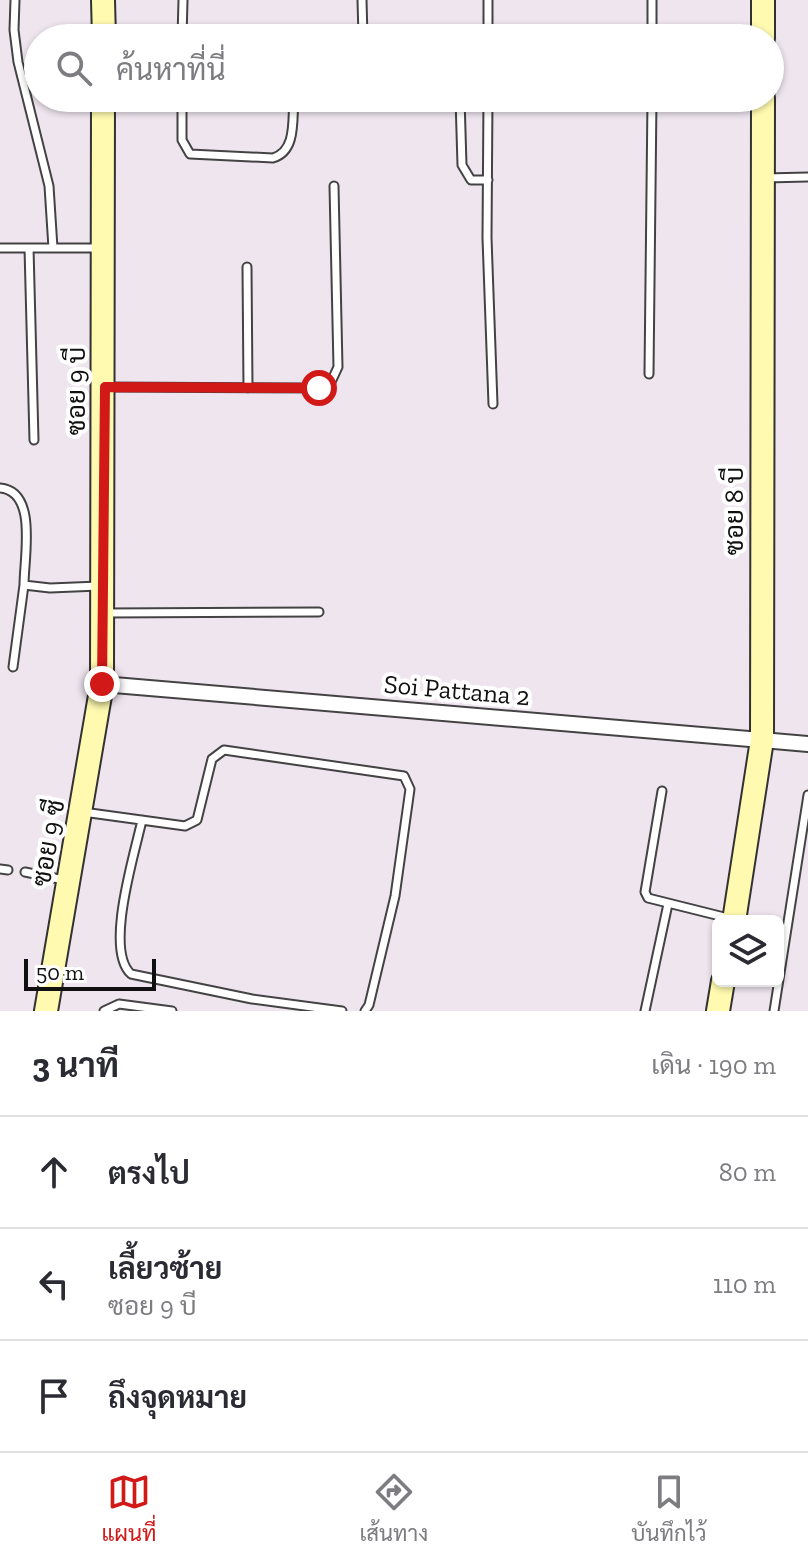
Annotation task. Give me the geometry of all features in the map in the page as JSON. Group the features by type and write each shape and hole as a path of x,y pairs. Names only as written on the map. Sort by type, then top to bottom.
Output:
{"street":[{"path":"103,0 104,24"},
{"path":"763,0 763,24"},
{"name":"ซอย 9 บี","path":"102,684 105,387 103,112"},
{"name":"ซอย 8 บี","path":"735,915 762,740 763,112"},
{"name":"Soi Pattana 2","path":"102,684 808,744"},
{"name":"ซอย 9 ซี","path":"46,1011 102,684"},
{"path":"718,1011 722,987"}],"lane":[{"path":"15,0 14,30 24,86"},
{"path":"182,24 183,0"},
{"path":"362,0 363,24"},
{"path":"488,0 488,24"},
{"path":"652,0 652,24"},
{"path":"30,112 49,186 53,248"},
{"path":"182,112 182,140 190,154 273,158 290,147 293,112"},
{"path":"460,112 462,165 471,180 488,180"},
{"path":"488,112 493,404"},
{"path":"649,374 652,112"},
{"path":"763,178 808,177"},
{"path":"105,387 319,388 331,382 338,367 334,186"},
{"path":"0,248 102,248"},
{"path":"29,248 34,440"},
{"path":"247,267 248,388"},
{"path":"0,488 10,489 19,496 25,509 24,585 13,667"},
{"path":"24,585 50,588 102,586"},
{"path":"102,613 319,612"},
{"path":"81,811 185,826 192,824 197,820 212,759 224,750 404,776 410,789 395,896 365,1011"},
{"path":"662,791 645,892 654,901 713,915"},
{"path":"774,1011 808,795"},
{"path":"142,820 121,919 120,953 123,967 131,974 237,996 342,1011"},
{"path":"25,872 70,881"},
{"path":"645,1011 668,904"},
{"path":"104,1011 119,1004 172,1011"}],"shaded area":[{"path":"0,0 808,0 808,1011 0,1011"}],"route":[{"path":"102,684 105,387 319,388"}]}
